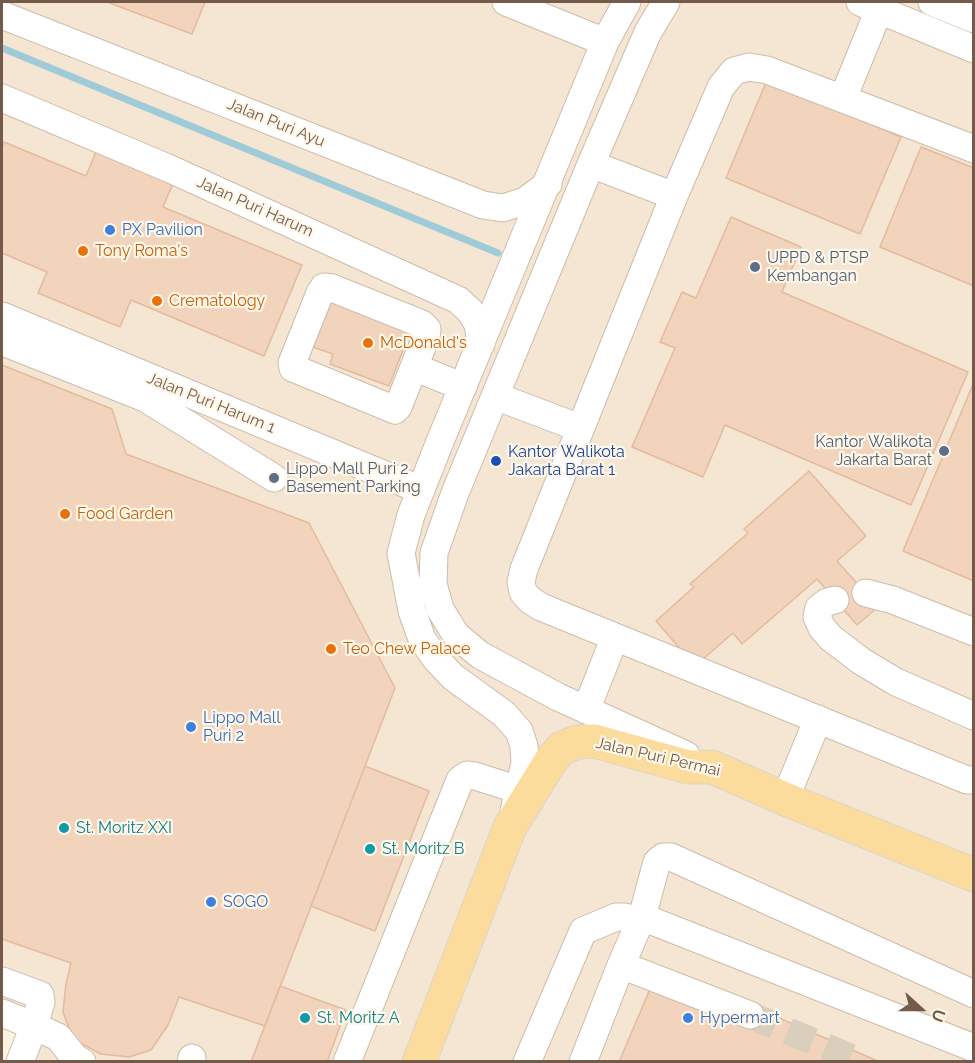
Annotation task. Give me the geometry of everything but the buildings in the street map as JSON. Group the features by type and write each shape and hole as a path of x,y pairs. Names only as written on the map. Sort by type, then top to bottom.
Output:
{"main road":[{"name":"Jalan Puri Permai","path":"419,1062 510,827 552,759 562,748 577,741 594,741 688,767 712,767 790,786 969,876"}],"street":[{"path":"506,2 605,42"},
{"path":"510,827 525,763 524,746 519,731 504,714 453,677 422,639 412,610 401,553 421,489 605,42 627,2"},
{"path":"666,2 648,32 599,167 500,397 455,493 434,553 433,584 440,609 456,635 480,655 591,700 712,767"},
{"path":"932,2 974,19"},
{"path":"843,98 858,59 871,12 974,49"},
{"name":"Jalan Puri Ayu","path":"2,15 483,205 503,208 525,201 548,184"},
{"path":"974,149 767,70 749,67 734,71 721,87 674,196 524,569 521,582 523,592 530,600 611,648 813,731 967,780 974,780"},
{"name":"Jalan Puri Harum","path":"2,98 168,168 458,300 470,311 478,324 481,344"},
{"path":"599,167 674,196"},
{"path":"324,287 332,288 422,324 427,329 411,375 395,410 292,368 292,363 324,287"},
{"name":"Jalan Puri Harum 1","path":"2,316 149,389 421,489"},
{"path":"2,338 8,344 149,389 274,478"},
{"path":"411,375 460,394"},
{"path":"500,397 580,428"},
{"path":"866,593 893,600 974,632"},
{"path":"835,600 819,608 817,617 822,628 831,638 861,661 896,682 974,716"},
{"path":"591,700 611,648"},
{"path":"790,786 813,731"},
{"path":"347,1062 460,780 467,775 475,776 519,790"},
{"path":"583,1062 621,965 634,917 657,862 663,857 671,857 974,994"},
{"path":"527,1062 583,931 616,917 634,917 974,1048"},
{"path":"621,965 750,1015"},
{"path":"2,981 40,995 41,1002 34,1026 20,1062"},
{"path":"2,1013 58,1037 75,1058 82,1062"}],"shaded area":[{"path":"2,2 973,2 973,1061 14,1061 34,1026 2,1010"}],"waterway":[{"path":"2,48 498,253"}],"tunnel":[{"path":"750,1015 862,1062"}],"place":[{"name":"PX Pavilion","path":"110,230"},
{"name":"Tony Roma's","path":"83,251"},
{"name":"UPPD & PTSP Kembangan","path":"755,267"},
{"name":"Crematology","path":"157,301"},
{"name":"McDonald's","path":"368,343"},
{"name":"Kantor Walikota Jakarta Barat","path":"944,451"},
{"name":"Kantor Walikota Jakarta Barat 1","path":"496,461"},
{"name":"Lippo Mall Puri 2 Basement Parking","path":"274,478"},
{"name":"Food Garden","path":"65,514"},
{"name":"Teo Chew Palace","path":"331,649"},
{"name":"Lippo Mall Puri 2","path":"191,727"},
{"name":"St. Moritz XXI","path":"64,828"},
{"name":"St. Moritz B","path":"370,849"},
{"name":"SOGO","path":"211,902"},
{"name":"St. Moritz A","path":"305,1018"},
{"name":"Hypermart","path":"688,1018"}]}
